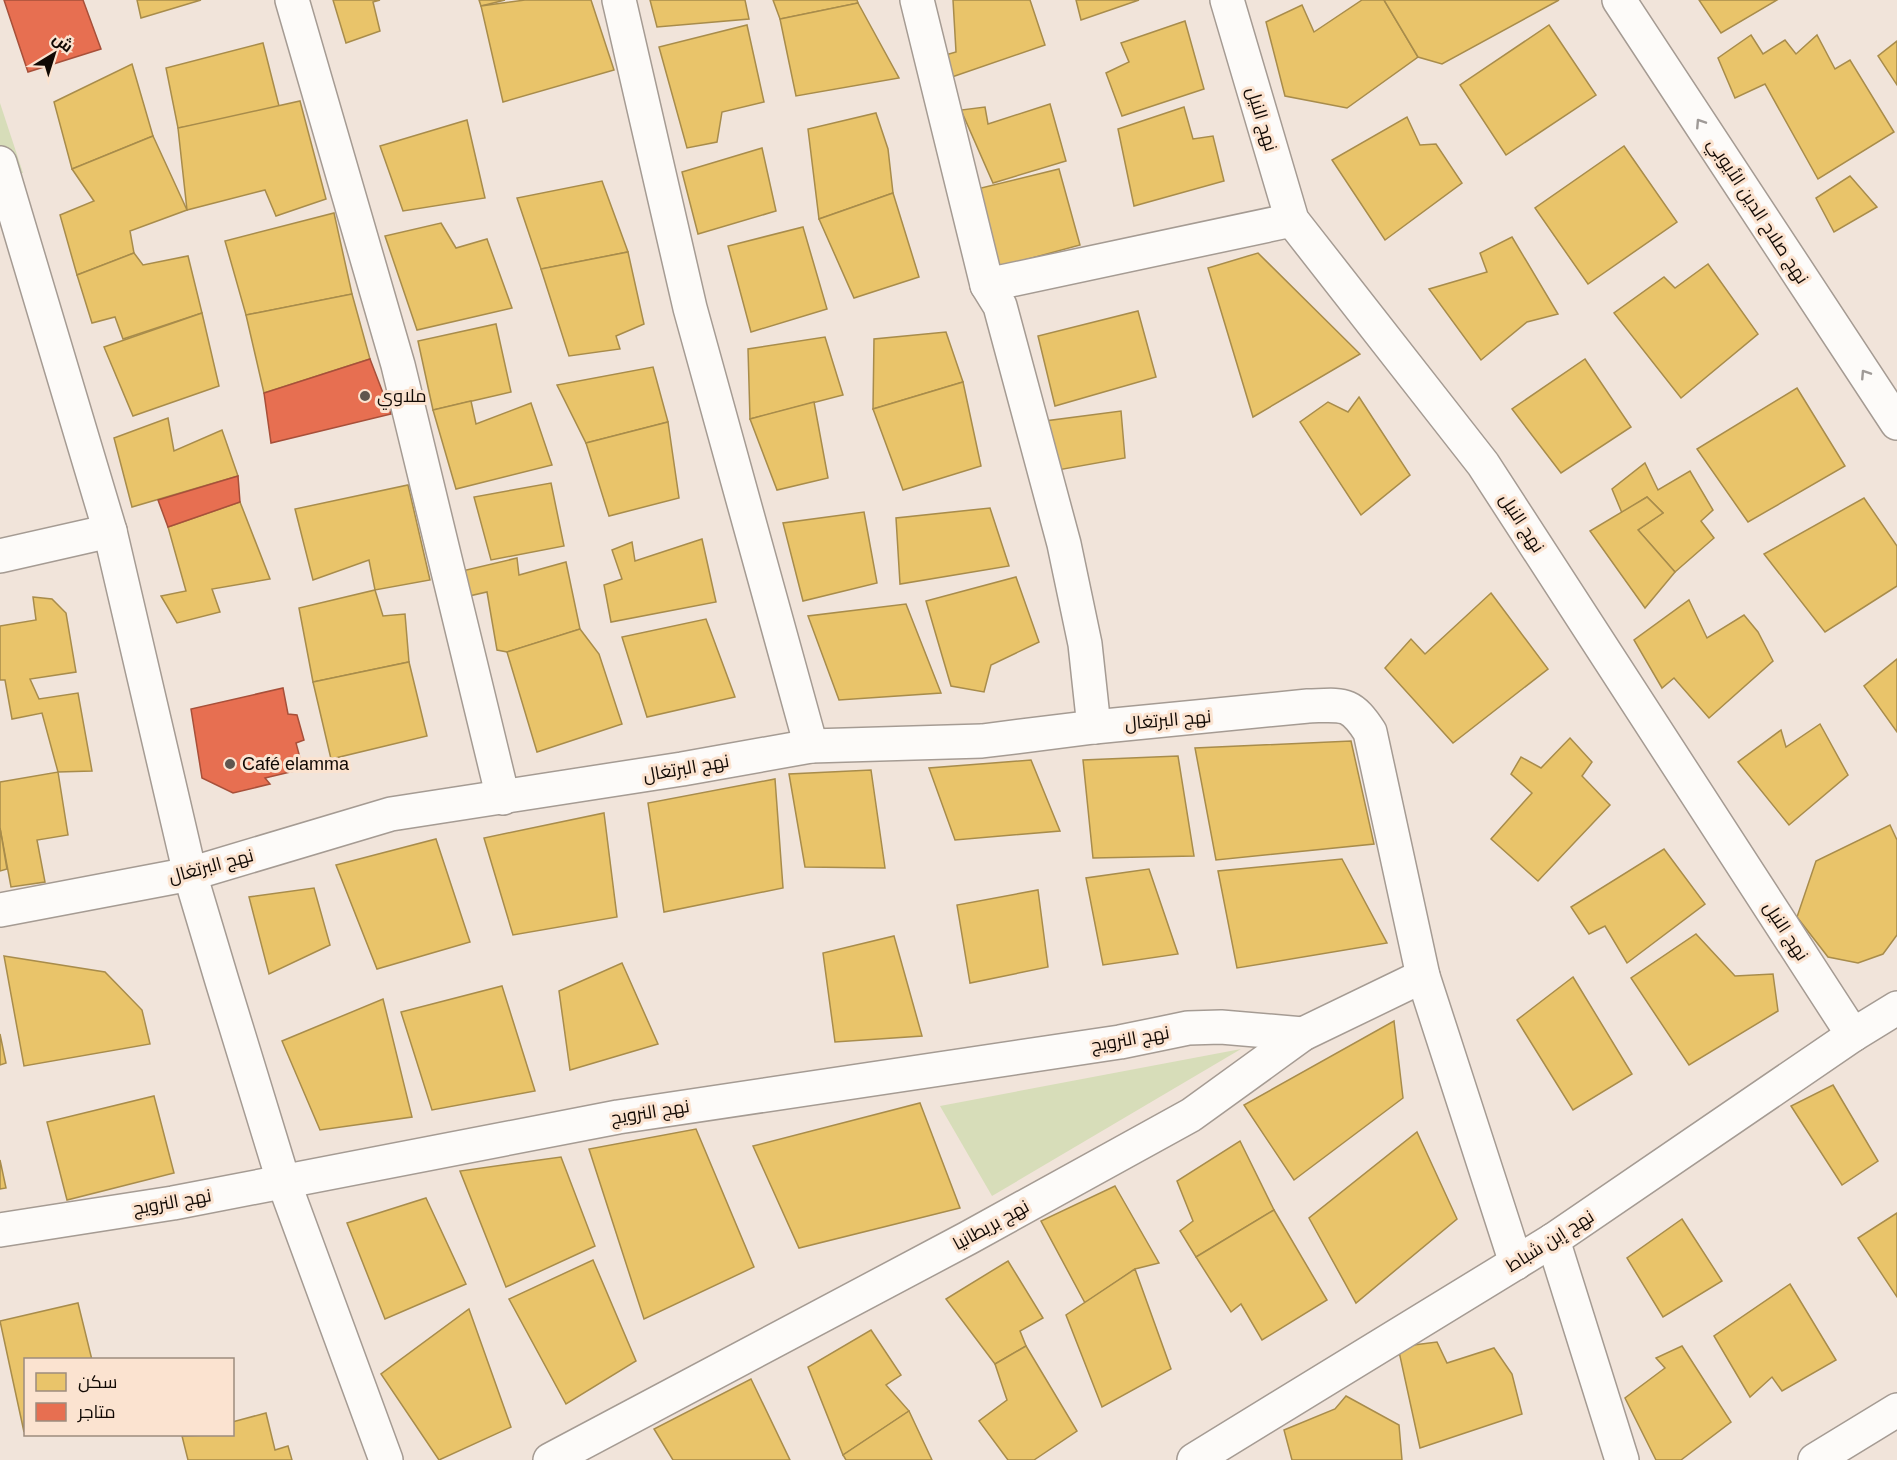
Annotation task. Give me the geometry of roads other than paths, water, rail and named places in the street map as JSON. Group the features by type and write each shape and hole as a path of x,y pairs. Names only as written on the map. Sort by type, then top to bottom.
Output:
{"street":[{"path":"292,0 398,365 503,798"},
{"path":"619,0 690,309 811,746"},
{"path":"918,0 987,285 1000,306 1064,544 1085,644 1094,727"},
{"name":"نهج النيل","path":"1227,0 1293,220 1483,464 1853,1035"},
{"name":"نهج صلاح الدين الأيوبي","path":"1619,0 1897,423"},
{"path":"0,163 9,219 110,531 190,874 283,1180 387,1460"},
{"path":"987,285 1293,220"},
{"path":"0,556 110,531"},
{"name":"نهج البرتغال","path":"0,910 190,874 391,814 503,798 811,746 982,741 1094,727 1308,706 1344,705 1359,716 1370,732 1423,976"},
{"path":"1423,976 1516,1263"},
{"name":"نهج بريطانيا","path":"550,1460 968,1238 1191,1115 1304,1034 1423,976"},
{"name":"نهج إبن شباط","path":"1194,1460 1553,1240 1853,1035 1897,1008"},
{"name":"نهج النرويج","path":"0,1230 174,1203 283,1180 618,1117 1120,1042 1188,1028 1253,1028 1304,1034"},
{"path":"1553,1240 1622,1460"},
{"path":"1815,1460 1897,1410"}],"place":[{"name":"ملاوي","path":"365,396"},
{"name":"Café elamma","path":"230,764"}]}
